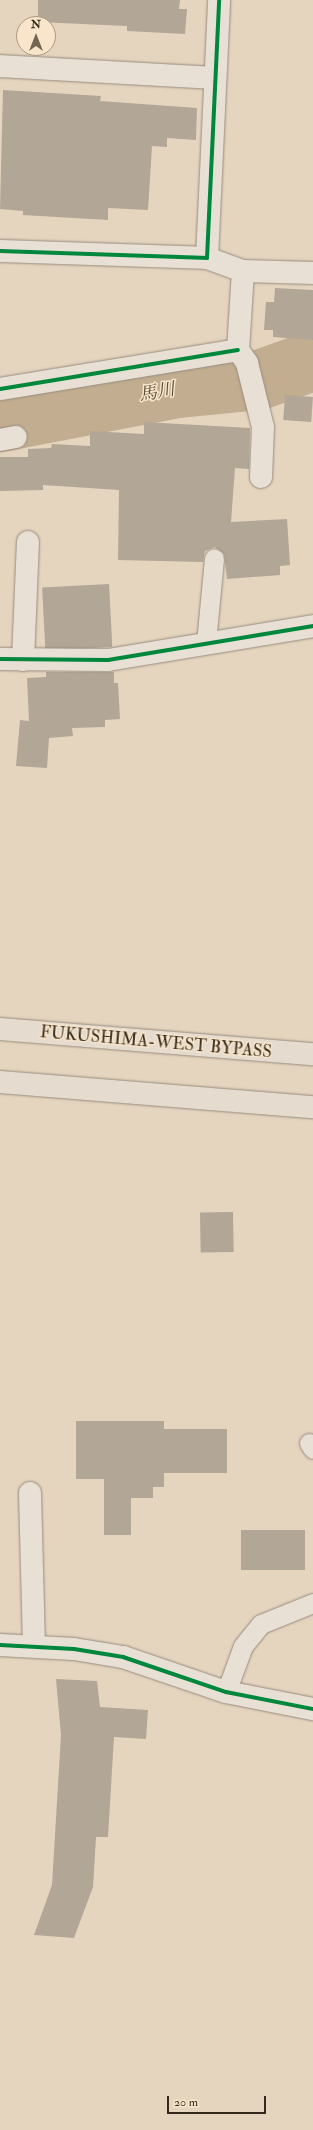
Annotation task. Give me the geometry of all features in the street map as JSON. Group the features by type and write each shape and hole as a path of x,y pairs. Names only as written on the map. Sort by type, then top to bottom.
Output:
{"highway":[{"name":"FUKUSHIMA-WEST BYPASS","path":"0,1029 313,1054"},
{"path":"0,1082 313,1107"}],"street":[{"path":"207,258 214,78 219,0"},
{"path":"0,66 214,78"},
{"path":"0,251 207,258 243,271 313,273"},
{"path":"243,271 242,356 263,427 261,477"},
{"path":"0,389 242,356"},
{"path":"23,660 28,542"},
{"path":"0,659 108,660 313,626"},
{"path":"30,1493 34,1646"},
{"path":"0,1645 34,1646 123,1657 226,1692 313,1709"}],"lane":[{"path":"206,643 214,558"},
{"path":"226,1692 243,1646 261,1624 313,1603"}],"building":[{"path":"38,0 180,0 179,9 187,9 185,34 127,31 127,26 56,23 56,16 38,16"},
{"path":"3,90 101,96 100,101 197,108 196,140 167,138 167,147 152,146 148,210 108,208 108,220 23,215 23,211 0,209"},
{"path":"275,288 313,290 313,340 273,337 273,330 264,330 266,302 274,302"},
{"path":"285,395 313,397 311,422 283,420"},
{"path":"144,422 250,428 249,469 235,468 231,522 287,519 290,565 280,566 280,575 227,579 224,554 215,547 205,551 203,562 118,560 119,490 43,485 43,490 0,491 0,457 28,457 28,449 51,448 52,444 90,446 90,431 144,434"},
{"path":"109,584 112,647 45,650 42,588"},
{"path":"46,672 114,672 114,683 118,683 120,719 105,720 105,727 72,728 73,736 49,738 47,768 16,766 20,720 29,721 27,678 46,677"},
{"path":"233,1212 234,1252 201,1253 200,1213"},
{"path":"76,1421 164,1421 164,1429 227,1429 227,1473 164,1473 164,1487 153,1487 153,1498 131,1498 131,1535 104,1535 104,1479 76,1479"},
{"path":"241,1530 305,1530 305,1570 241,1570"},
{"path":"56,1679 97,1681 100,1707 148,1710 146,1739 114,1737 108,1837 96,1837 93,1887 74,1938 34,1935 52,1885 61,1735"}],"waterway":[{"name":"馬川","path":"0,422 179,388 259,380 313,361"}],"cycle path":[{"path":"0,251 207,258 219,0"},
{"path":"0,389 238,350"},
{"path":"0,659 108,660 313,626"},
{"path":"0,1645 74,1649 123,1657 226,1692 313,1709"}]}
